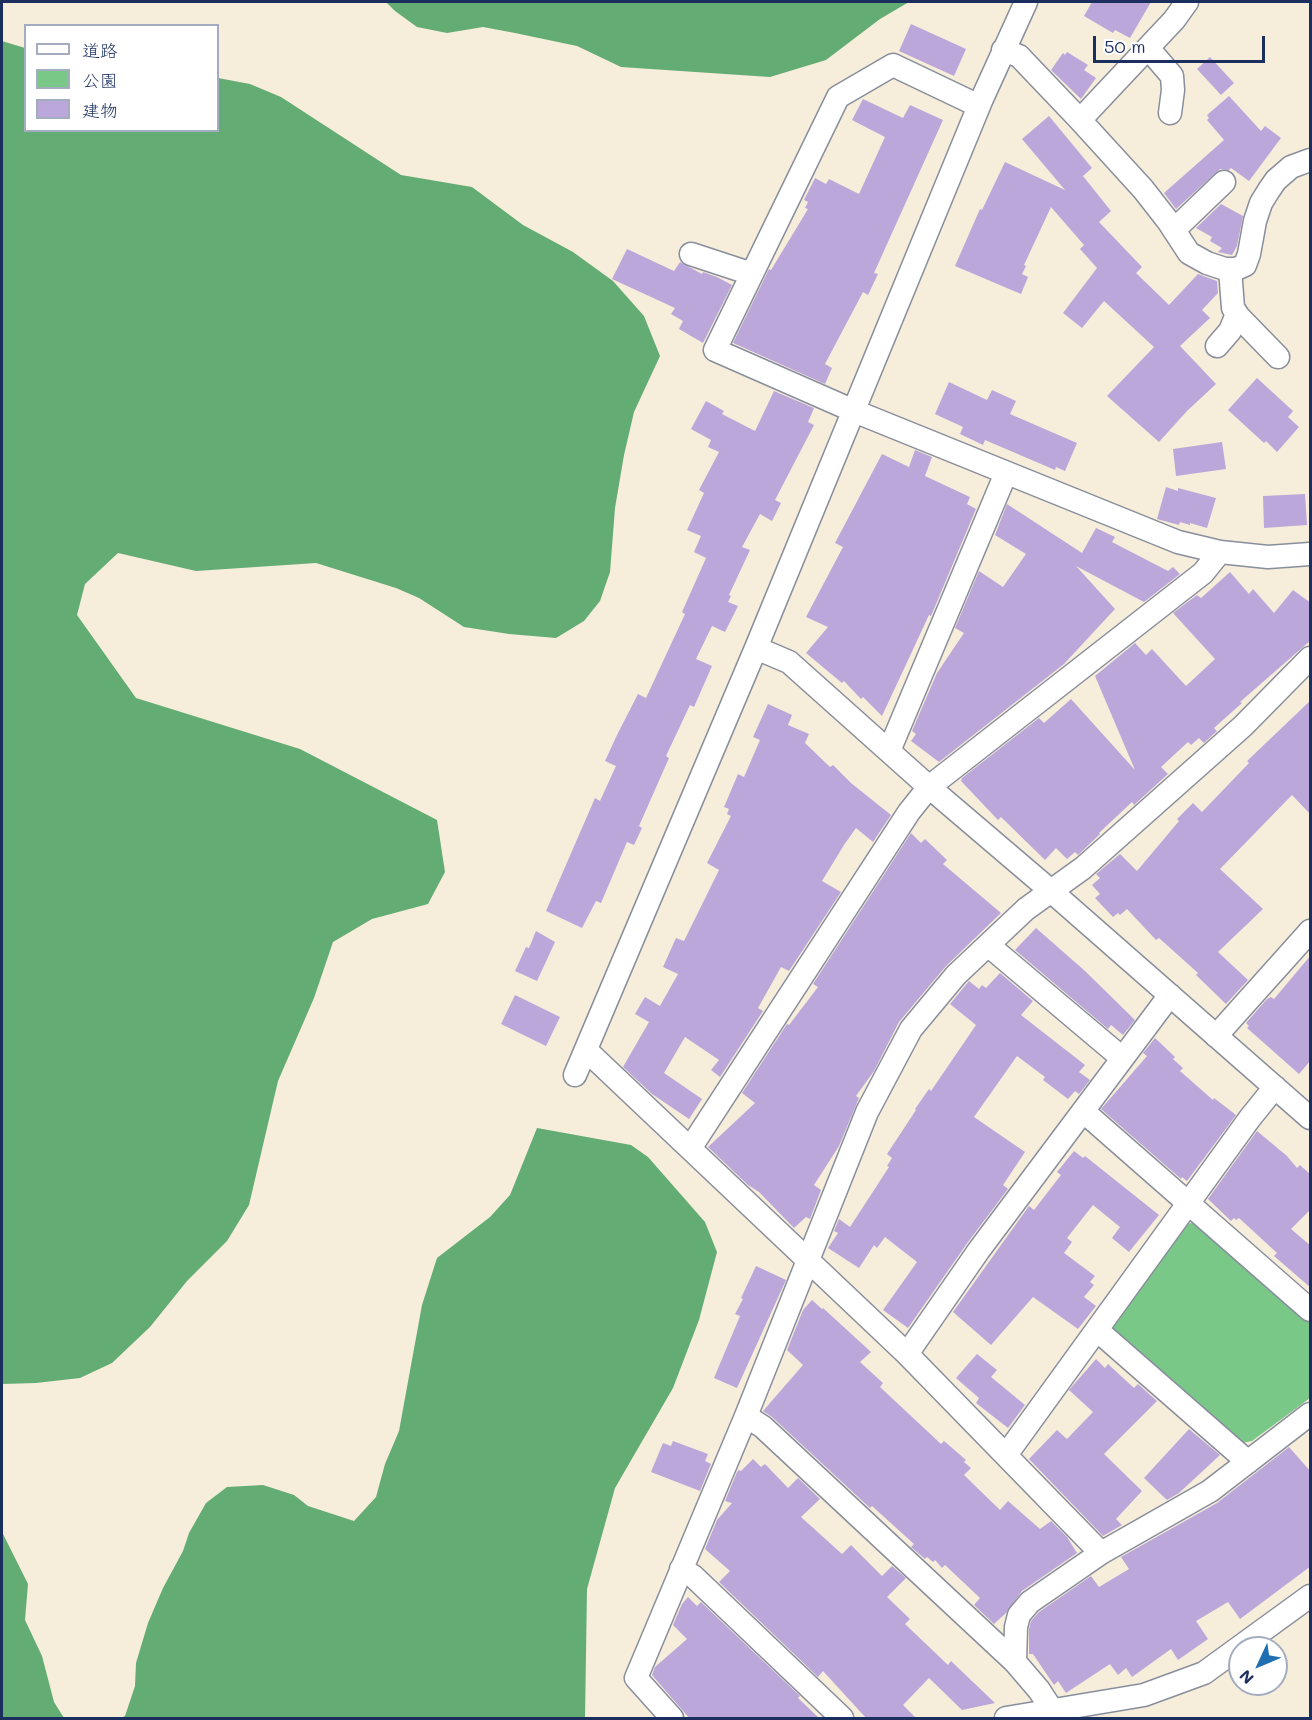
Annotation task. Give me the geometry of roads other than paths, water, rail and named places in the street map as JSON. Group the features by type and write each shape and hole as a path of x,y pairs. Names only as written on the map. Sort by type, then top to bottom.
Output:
{"street":[{"path":"575,1075 756,648 978,106 1026,2"},
{"path":"1080,120 1174,20 1187,2"},
{"path":"1148,48 1172,76 1170,113"},
{"path":"1003,50 1019,56 1143,189 1189,253 1207,263 1230,269 1245,265 1261,204 1276,180 1297,163 1311,160"},
{"path":"978,106 893,65 838,97 715,350 854,411 1178,542 1220,552 1283,557 1311,554"},
{"path":"1174,230 1224,182"},
{"path":"691,254 752,274"},
{"path":"1230,269 1233,308 1278,357"},
{"path":"1217,346 1230,331 1237,314"},
{"path":"889,751 1006,473"},
{"path":"691,1147 909,812 929,788 1203,573 1220,552"},
{"path":"756,648 789,662 929,788 1051,891 1311,1118"},
{"path":"672,1719 636,1678 746,1416 867,1112 910,1029 956,975 1026,909 1083,868 1243,726 1311,658"},
{"path":"1216,1036 1311,931"},
{"path":"988,945 1122,1058"},
{"path":"907,1354 979,1250 1170,995"},
{"path":"586,1050 907,1354 1101,1553"},
{"path":"1006,1455 1250,1118 1275,1087"},
{"path":"1083,1111 1311,1310"},
{"path":"1097,1330 1248,1462"},
{"path":"1015,1662 1016,1627 1019,1615 1043,1592 1101,1553 1210,1491 1311,1414"},
{"path":"746,1416 764,1428 1015,1662 1039,1690 1052,1710"},
{"path":"681,1569 693,1576 842,1719"},
{"path":"1019,1717 1144,1695 1204,1672 1311,1596"}]}
